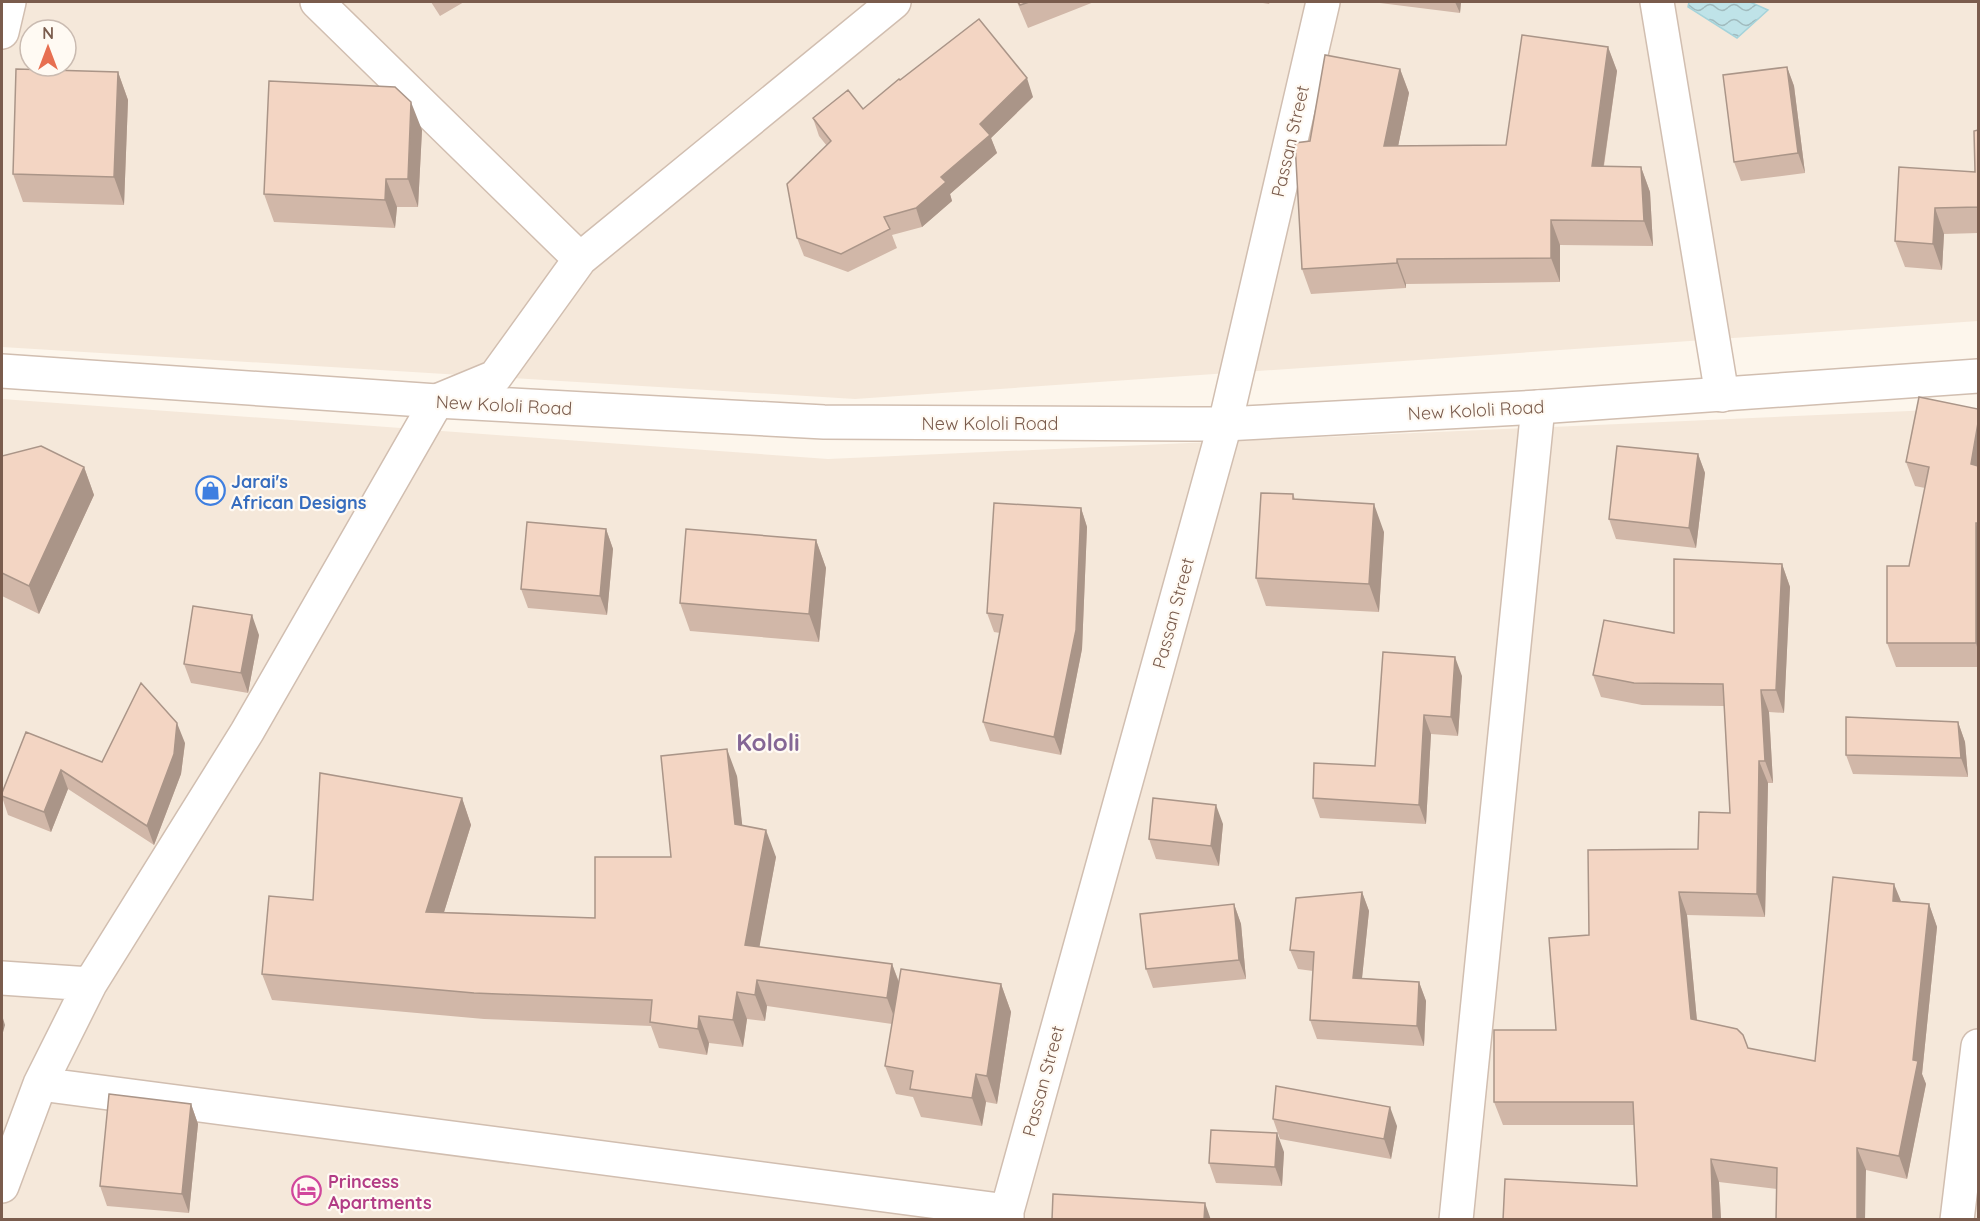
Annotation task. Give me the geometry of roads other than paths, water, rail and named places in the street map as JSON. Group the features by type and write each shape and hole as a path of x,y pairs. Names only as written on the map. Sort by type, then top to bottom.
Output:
{"street":[{"path":"2,32 9,2"},
{"path":"317,2 580,259"},
{"path":"2,1186 40,1084 90,984 247,732 438,401 495,377 580,259 894,2"},
{"name":"Passan Street","path":"1007,1215 1225,424 1323,2"},
{"path":"1657,2 1722,395"},
{"name":"New Kololi Road","path":"2,371 438,401 824,422 1225,424 1538,407 1978,376"},
{"path":"1456,1220 1538,407"},
{"path":"2,978 90,984"},
{"path":"1957,1220 1978,1046"},
{"path":"40,1084 1007,1215"}],"water":[{"path":"1689,2 1750,2 1768,10 1737,38 1688,7"}],"place":[{"name":"Jarai's African Designs","path":"210,491"},
{"name":"Princess Apartments","path":"307,1191"}],"district":[{"name":"Kololi","path":"768,742"}]}
